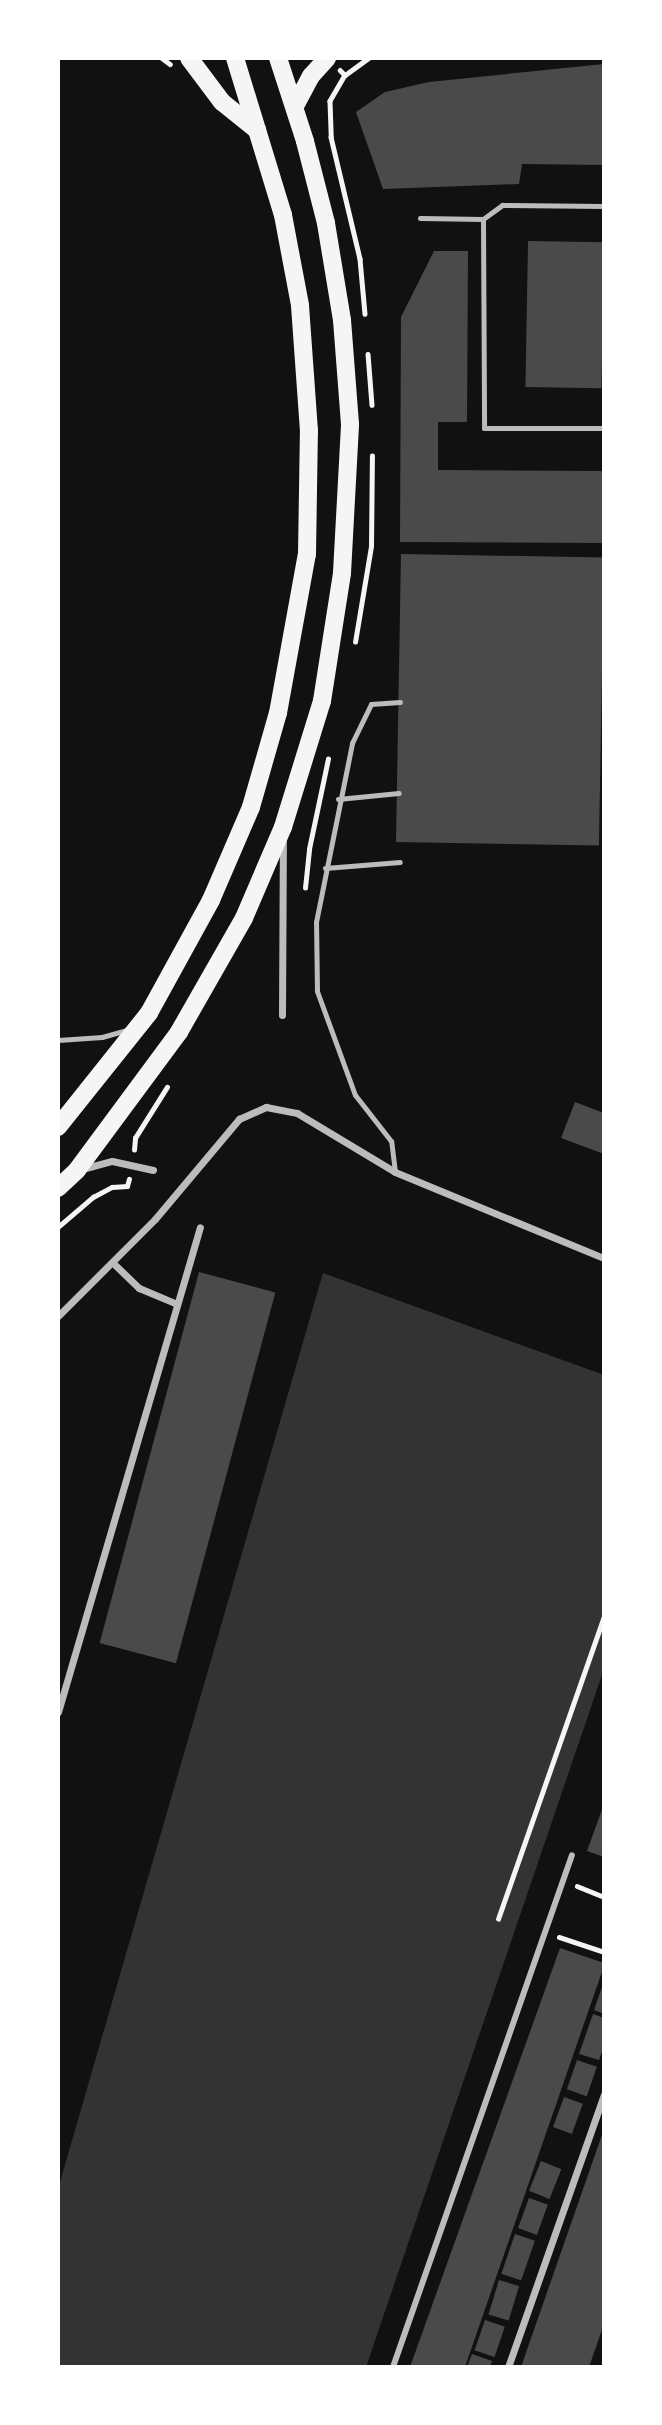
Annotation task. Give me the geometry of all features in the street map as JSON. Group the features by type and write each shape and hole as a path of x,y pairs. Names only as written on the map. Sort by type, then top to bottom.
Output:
{"highway":[{"path":"190,58 222,102 257,130"},
{"path":"58,1127 141,1024 211,900 251,807 278,713 307,554 309,431 301,316 283,215 251,102 235,58"},
{"path":"58,1188 77,1170 179,1031 244,918 283,827 322,701 342,573 350,424 342,320 326,223 295,106 278,58"},
{"path":"295,106 311,76 327,58"}],"street":[{"path":"282,1015 283,827"},
{"path":"58,1316 155,1219 239,1119 266,1107 298,1113 395,1172 604,1258"},
{"path":"77,1170 112,1161 153,1170"},
{"path":"58,1712 200,1227"},
{"path":"113,1263 139,1288 177,1304"},
{"path":"393,2367 572,1855"},
{"path":"508,2367 604,2094"}],"lane":[{"path":"420,218 483,219 502,205 604,206"},
{"path":"483,219 484,428 604,428"},
{"path":"395,1172 391,1141 355,1095 317,991 316,922 338,799 352,743 371,704 400,702"},
{"path":"338,799 399,793"},
{"path":"325,868 400,862"},
{"path":"58,1040 102,1037 141,1024"}],"path":[{"path":"345,75 368,58"},
{"path":"498,1919 604,1616"},
{"path":"564,1880 604,1898"},
{"path":"545,1933 604,1952"}],"shaded area":[{"path":"323,1273 604,1375 604,1669 366,2367 58,2367 58,2189"}],"building":[{"path":"604,64 604,165 522,164 519,184 383,189 356,112 385,92 429,82"},
{"path":"528,241 604,242 601,388 525,387"},
{"path":"434,251 468,251 467,422 438,422 438,470 604,471 604,543 400,542 401,317"},
{"path":"401,554 604,558 599,845 396,842"},
{"path":"575,1102 604,1113 604,1154 561,1138"},
{"path":"199,1272 275,1292 176,1663 100,1643"},
{"path":"604,1804 604,1857 587,1851"},
{"path":"560,1948 604,1963 604,1966 465,2367 410,2367"},
{"path":"604,1981 604,2014 594,2010"},
{"path":"593,2014 604,2018 604,2046 599,2060 579,2054"},
{"path":"577,2060 597,2067 587,2096 567,2089"},
{"path":"564,2097 583,2104 572,2134 553,2127"},
{"path":"604,2129 604,2324 589,2367 521,2367"},
{"path":"541,2161 561,2169 549,2199 529,2191"},
{"path":"529,2198 548,2205 537,2235 518,2228"},
{"path":"515,2234 535,2241 521,2281 501,2274"},
{"path":"499,2280 519,2286 509,2321 488,2314"},
{"path":"485,2320 505,2327 494,2357 475,2350"},
{"path":"472,2354 492,2361 490,2367 467,2367"}]}
